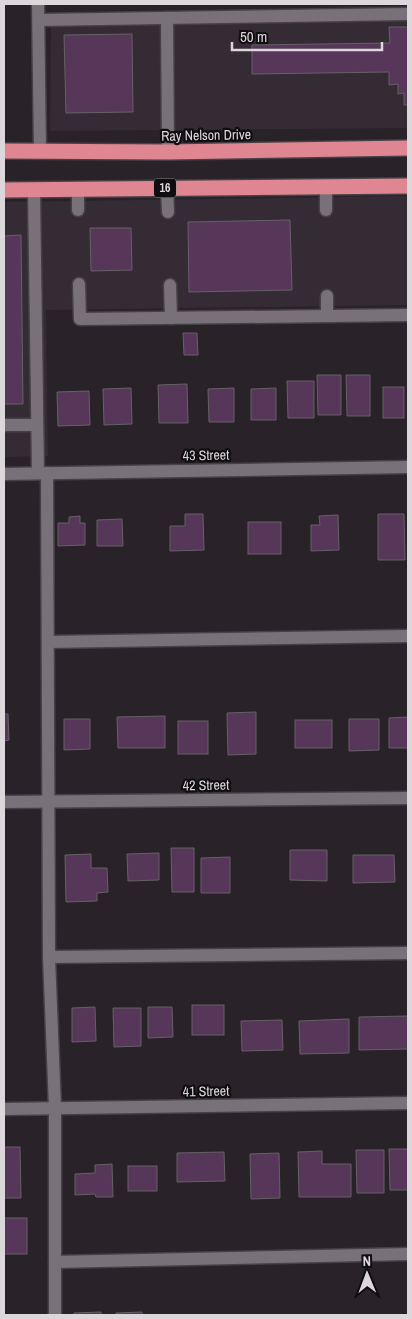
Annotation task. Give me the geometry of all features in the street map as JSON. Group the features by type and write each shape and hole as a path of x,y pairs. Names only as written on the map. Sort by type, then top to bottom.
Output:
{"highway":[{"name":"Ray Nelson Drive","path":"4,151 168,152 408,148"},
{"name":"16","path":"4,190 408,186"}],"street":[{"path":"38,4 40,152"},
{"path":"39,20 408,14"},
{"path":"167,18 168,152"},
{"path":"326,186 326,210"},
{"path":"167,188 168,212"},
{"path":"78,189 78,210"},
{"path":"34,190 37,425 43,473 48,642 50,957 55,1108 55,1315"},
{"path":"79,284 80,319 408,315"},
{"path":"170,284 171,318"},
{"path":"327,296 327,316"},
{"path":"4,425 37,425"},
{"name":"43 Street","path":"4,474 408,467"},
{"path":"48,642 408,636"},
{"name":"42 Street","path":"4,802 408,798"},
{"path":"50,957 408,953"},
{"name":"41 Street","path":"4,1109 408,1103"},
{"path":"54,1262 408,1254"}],"shaded area":[{"path":"408,19 408,128 50,131 51,24"},
{"path":"408,196 408,305 46,310 48,456 4,457 4,202"}],"building":[{"path":"389,27 408,27 408,105 404,105 404,93 398,94 398,84 389,85 389,72 252,74 252,45 390,43"},
{"path":"132,34 133,112 66,113 64,35"},
{"path":"290,220 292,290 189,292 188,222"},
{"path":"90,228 131,228 132,270 91,271"},
{"path":"21,235 23,404 4,404 4,236"},
{"path":"183,333 197,333 198,355 184,355"},
{"path":"317,375 341,375 341,415 318,415"},
{"path":"346,375 370,375 370,416 347,416"},
{"path":"287,381 314,381 314,418 288,418"},
{"path":"187,384 188,423 159,423 158,385"},
{"path":"383,387 404,387 404,418 383,418"},
{"path":"131,388 132,424 104,425 103,389"},
{"path":"234,388 234,422 209,422 208,389"},
{"path":"276,388 276,420 251,420 251,389"},
{"path":"89,391 90,425 58,426 57,392"},
{"path":"185,514 203,514 204,550 170,551 170,526 185,526"},
{"path":"378,514 404,514 405,560 378,560"},
{"path":"338,515 339,550 311,551 311,525 320,525 319,516"},
{"path":"80,516 80,523 85,523 85,545 58,546 58,523 69,523 69,517"},
{"path":"122,519 123,546 97,546 97,520"},
{"path":"248,522 281,522 281,554 248,554"},
{"path":"256,712 256,754 228,755 227,713"},
{"path":"4,714 8,714 9,740 4,741"},
{"path":"165,716 165,748 118,748 117,717"},
{"path":"408,717 408,748 389,748 389,718"},
{"path":"64,719 90,719 90,749 64,750"},
{"path":"349,719 379,719 379,750 349,751"},
{"path":"295,720 332,720 332,748 295,748"},
{"path":"178,721 208,721 208,754 178,754"},
{"path":"171,848 194,848 194,892 172,892"},
{"path":"290,850 327,850 327,881 290,880"},
{"path":"159,853 159,880 128,881 127,854"},
{"path":"91,854 91,868 107,868 108,892 97,893 97,901 66,902 65,855"},
{"path":"353,855 394,855 395,882 353,883"},
{"path":"230,857 230,893 201,893 201,858"},
{"path":"192,1005 224,1005 224,1035 192,1035"},
{"path":"95,1007 96,1041 72,1042 72,1008"},
{"path":"148,1007 172,1007 173,1037 148,1038"},
{"path":"113,1008 141,1008 141,1046 114,1047"},
{"path":"408,1016 408,1049 359,1050 359,1017"},
{"path":"349,1019 349,1053 300,1054 299,1021"},
{"path":"282,1020 283,1050 242,1051 241,1021"},
{"path":"4,1147 20,1147 21,1198 4,1198"},
{"path":"389,1149 408,1149 408,1190 390,1190"},
{"path":"356,1150 384,1150 384,1193 357,1193"},
{"path":"322,1151 322,1164 351,1164 351,1197 299,1197 298,1152"},
{"path":"224,1152 225,1181 177,1182 177,1153"},
{"path":"279,1153 280,1198 251,1199 250,1154"},
{"path":"112,1164 113,1197 96,1197 95,1194 75,1195 75,1174 95,1173 95,1165"},
{"path":"128,1166 157,1166 157,1191 128,1191"},
{"path":"4,1218 27,1218 27,1254 4,1254"},
{"path":"101,1312 101,1315 74,1315 74,1313"},
{"path":"142,1312 142,1315 116,1315 116,1313"}]}
